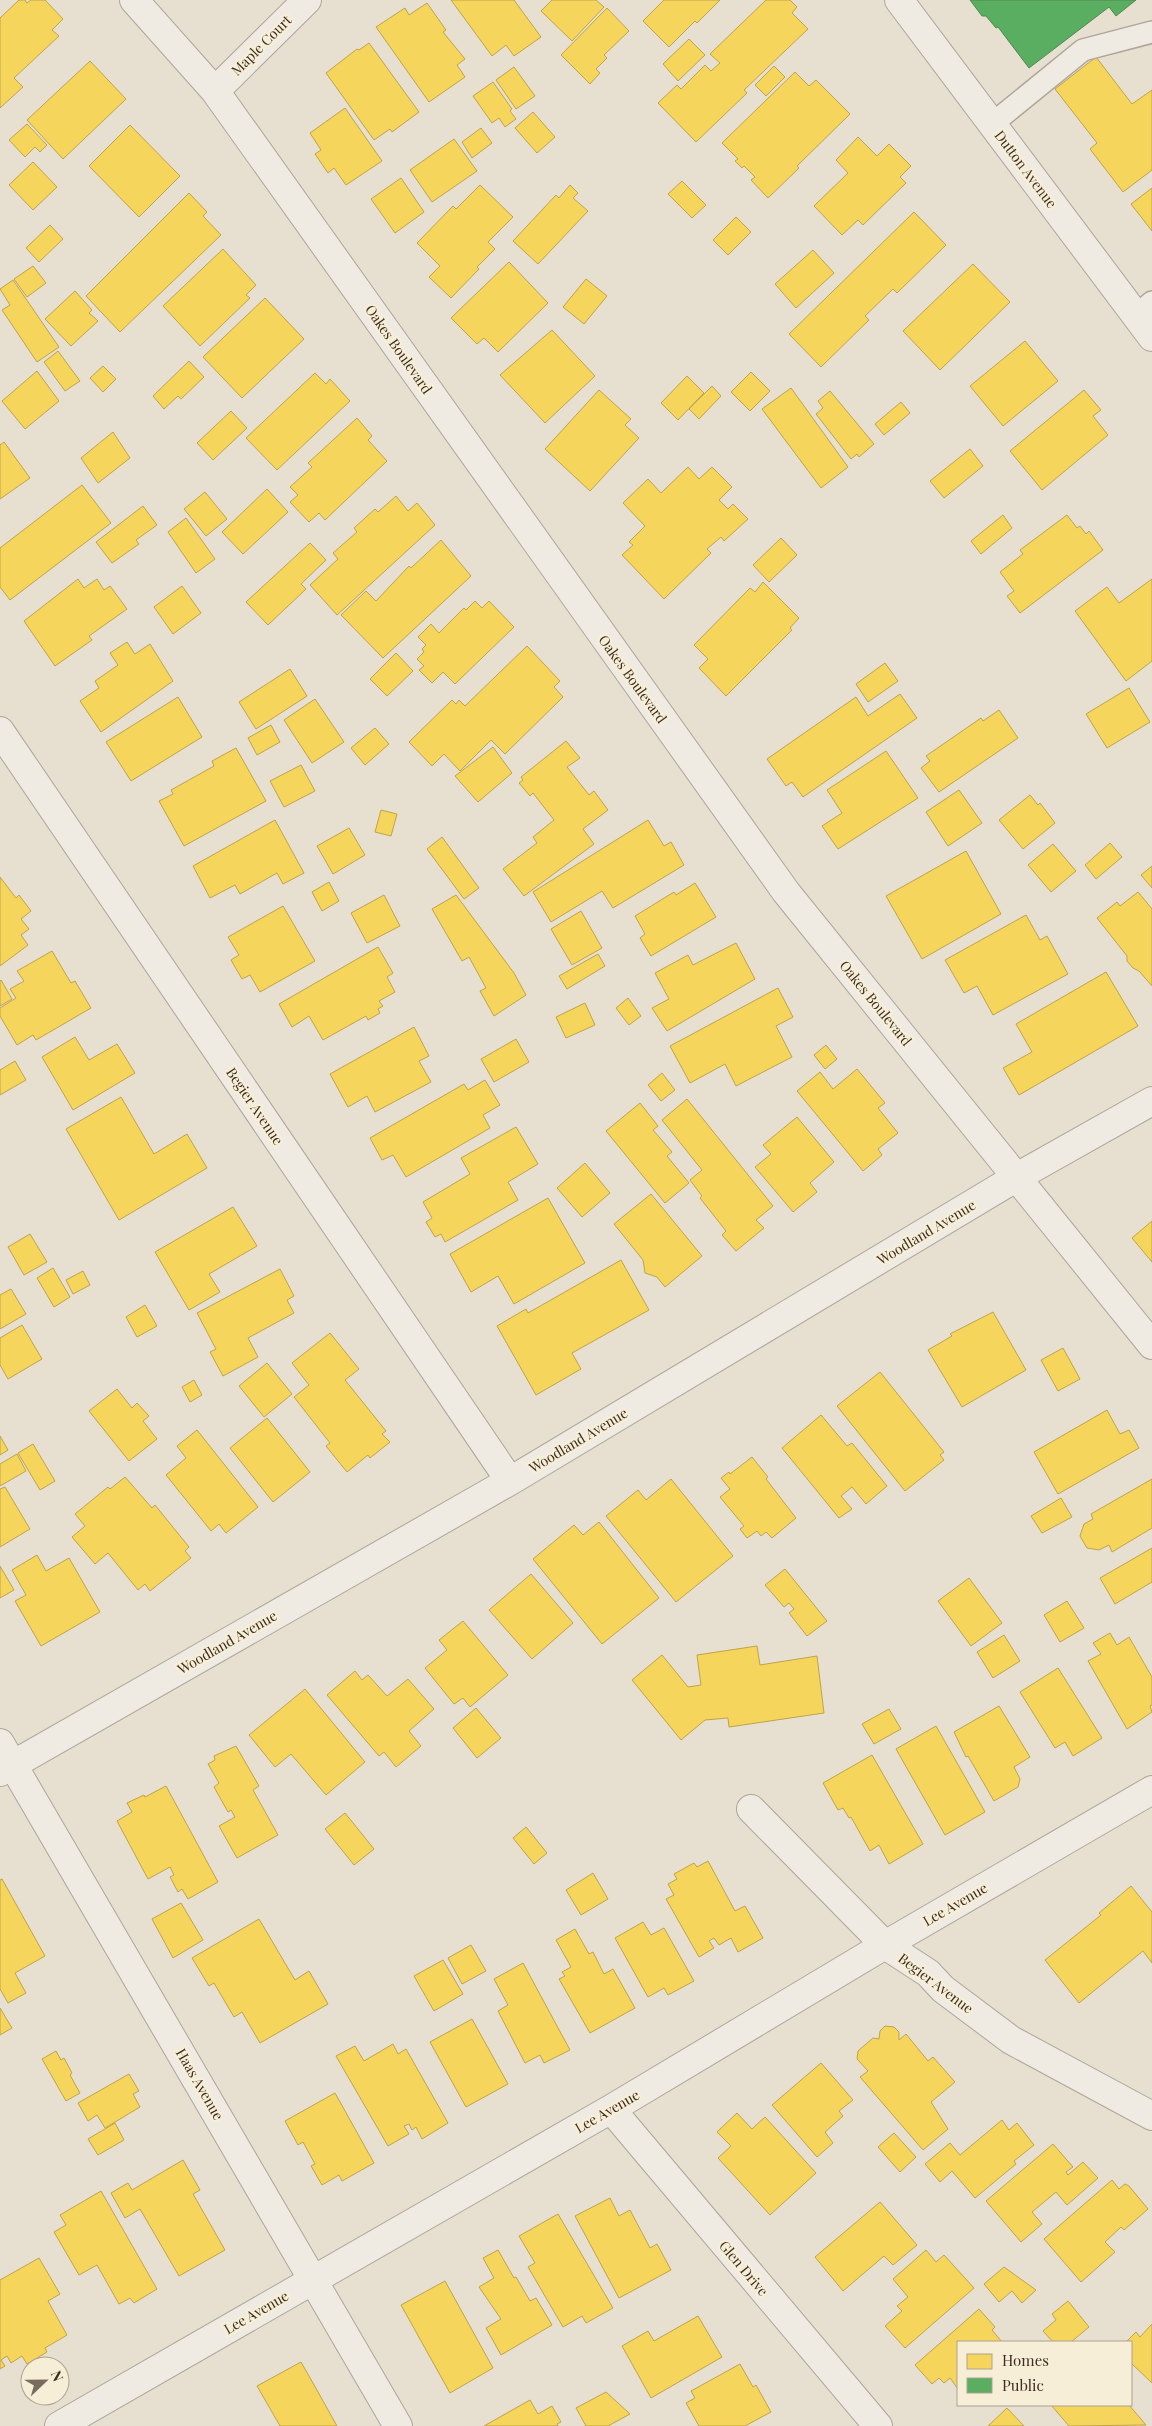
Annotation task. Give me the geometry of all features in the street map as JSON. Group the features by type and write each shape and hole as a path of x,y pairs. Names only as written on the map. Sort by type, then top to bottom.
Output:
{"street":[{"name":"Oakes Boulevard","path":"134,0 215,91 786,892 1152,1344"},
{"name":"Maple Court","path":"215,91 307,0"},
{"name":"Dutton Avenue","path":"899,0 992,124 1144,309 1152,337"},
{"name":"Begier Avenue","path":"0,731 510,1481"},
{"name":"Woodland Avenue","path":"4,1760 510,1481 1017,1177 1152,1101"},
{"name":"Haas Avenue","path":"4,1760 313,2279 398,2426"},
{"name":"Lee Avenue","path":"59,2426 611,2109 885,1945 1152,1790"},
{"name":"Begier Avenue","path":"751,1809 885,1945 928,1973 943,1989 1011,2040 1152,2116"},
{"name":"Glen Drive","path":"611,2109 878,2426"}],"lane":[{"path":"992,124 1083,50 1152,32"}],"building: Homes":[{"path":"19,0 25,0 27,3 31,0 45,0 63,19 52,30 59,36 14,78 23,87 0,108 0,18"},
{"path":"451,0 514,0 541,37 514,56 506,45 492,56"},
{"path":"552,0 596,0 604,7 572,41 541,11"},
{"path":"664,0 720,0 669,47 643,21"},
{"path":"766,0 790,0 797,7 792,13 808,29 744,90 747,93 696,142 658,103 677,85 681,89 705,65 711,71 720,63 710,54"},
{"path":"427,3 446,30 443,32 465,59 457,65 465,77 429,102 376,27 405,8 409,15"},
{"path":"607,8 629,31 604,55 607,58 596,69 600,73 590,84 561,55"},
{"path":"689,39 705,55 678,81 663,64"},
{"path":"369,43 419,112 392,132 390,129 374,140 326,73 357,49 359,50"},
{"path":"1096,57 1132,104 1152,90 1152,170 1123,192 1090,149 1097,143 1055,89"},
{"path":"90,61 126,99 63,159 27,120"},
{"path":"774,66 785,77 766,96 755,85"},
{"path":"514,67 535,96 516,109 496,80"},
{"path":"795,72 809,86 816,80 850,114 797,166 799,168 768,198 751,180 755,177 744,166 742,168 735,161 738,159 722,143"},
{"path":"493,82 512,109 510,111 516,119 505,127 499,118 492,123 473,96"},
{"path":"345,108 382,161 346,185 334,168 328,173 315,154 321,150 310,133"},
{"path":"533,112 555,137 537,153 515,128"},
{"path":"27,124 47,145 40,152 35,147 25,157 9,140"},
{"path":"130,125 180,176 139,217 89,166"},
{"path":"481,128 492,143 472,158 462,142"},
{"path":"858,137 877,156 889,144 911,166 900,177 906,183 863,225 858,220 842,235 814,206 848,173 836,160"},
{"path":"454,139 477,171 432,202 410,170"},
{"path":"33,162 57,187 33,210 9,185"},
{"path":"401,178 424,212 395,233 371,199"},
{"path":"682,181 706,205 692,218 668,194"},
{"path":"480,185 513,217 488,242 495,249 451,298 429,277 440,266 417,243 453,206 456,209"},
{"path":"570,185 578,193 573,198 588,211 538,264 513,241 556,195 559,198"},
{"path":"1152,188 1152,231 1131,204"},
{"path":"189,193 207,212 203,216 221,235 120,332 86,296"},
{"path":"914,212 946,245 897,293 893,289 865,316 869,320 821,367 789,334"},
{"path":"736,217 751,232 728,255 713,240"},
{"path":"50,225 63,239 39,262 26,248"},
{"path":"223,249 256,285 246,295 250,298 200,346 163,306"},
{"path":"813,250 834,273 796,308 775,284"},
{"path":"509,262 548,303 498,352 484,338 477,344 451,318"},
{"path":"973,264 1010,302 940,370 903,331"},
{"path":"33,266 46,283 27,297 14,279"},
{"path":"586,279 607,296 584,324 563,307"},
{"path":"13,280 59,347 37,362 2,310 10,305 0,289"},
{"path":"75,291 92,310 89,313 98,321 71,346 45,319"},
{"path":"265,298 304,339 242,398 203,357"},
{"path":"552,330 595,376 545,423 500,375"},
{"path":"1025,341 1058,381 1003,426 970,386"},
{"path":"58,351 80,381 65,391 44,362"},
{"path":"189,361 204,377 181,399 178,396 164,409 153,396"},
{"path":"103,366 116,379 103,392 90,378"},
{"path":"37,371 59,401 25,429 2,401"},
{"path":"751,372 770,391 750,411 731,392"},
{"path":"315,373 326,384 330,379 350,401 277,470 246,438"},
{"path":"687,376 704,393 678,420 661,403"},
{"path":"712,386 721,396 699,419 689,409"},
{"path":"791,388 848,467 821,488 762,409"},
{"path":"599,390 631,419 625,425 639,438 590,491 545,449"},
{"path":"1084,390 1101,410 1093,416 1108,435 1042,490 1010,451"},
{"path":"830,391 874,444 859,457 857,454 851,459 816,414 823,408 818,401"},
{"path":"901,402 910,413 884,435 875,424"},
{"path":"231,411 247,428 213,460 197,443"},
{"path":"357,418 372,436 368,440 387,461 325,520 319,513 309,522 290,502 298,495 290,487 312,467 308,463"},
{"path":"113,432 130,458 98,483 81,458"},
{"path":"4,442 30,478 0,499 0,445"},
{"path":"970,449 983,466 944,498 930,481"},
{"path":"688,467 699,479 712,467 732,487 719,500 728,509 733,504 748,519 724,541 721,537 707,549 711,553 664,599 622,555 633,545 629,542 645,526 623,503 648,479 661,493"},
{"path":"82,485 111,523 10,600 0,587 0,548"},
{"path":"267,489 288,512 243,554 222,532"},
{"path":"205,492 227,519 206,536 184,509"},
{"path":"396,496 408,511 417,503 435,525 337,615 310,585 338,559 333,553 357,532 354,528 375,509 378,512"},
{"path":"143,506 157,525 136,540 139,544 112,563 96,542"},
{"path":"1003,515 1012,528 981,554 971,541"},
{"path":"1067,515 1077,528 1080,526 1086,534 1089,531 1103,550 1020,613 1007,596 1014,591 1000,572 1023,554 1020,550"},
{"path":"186,518 215,559 196,573 168,532"},
{"path":"781,538 797,555 769,582 753,565"},
{"path":"441,540 471,576 383,658 341,615 366,591 376,601 409,566 411,568"},
{"path":"310,543 326,560 301,584 306,589 268,625 246,602"},
{"path":"78,579 84,588 97,579 104,590 110,586 127,609 89,636 92,640 55,666 24,621"},
{"path":"1152,579 1152,661 1126,681 1075,611 1107,587 1119,603"},
{"path":"763,582 799,618 790,628 792,630 726,696 699,668 708,659 694,645 750,588 755,592"},
{"path":"182,586 201,613 173,634 154,607"},
{"path":"475,601 482,608 489,601 514,627 455,684 443,672 432,683 419,670 424,666 417,659 424,652 422,649 426,645 418,637 431,624 439,633 464,608 466,610"},
{"path":"127,642 135,654 150,644 173,681 101,732 80,701 99,688 95,681 118,665 110,653"},
{"path":"527,646 560,681 554,687 563,697 505,754 491,740 460,771 444,754 432,766 409,742 452,700 456,704 459,700 465,706"},
{"path":"396,653 413,671 387,696 370,679"},
{"path":"885,663 898,681 868,702 856,684"},
{"path":"290,669 307,696 256,729 239,702"},
{"path":"1129,688 1150,722 1107,748 1086,714"},
{"path":"900,694 917,718 803,797 792,782 786,786 767,759 856,697 868,716"},
{"path":"178,697 202,737 131,781 106,742"},
{"path":"315,699 344,742 312,763 284,720"},
{"path":"999,710 1018,738 939,792 921,768 930,761 926,756 981,718 983,721"},
{"path":"271,725 280,742 257,755 248,738"},
{"path":"375,728 389,744 365,765 351,748"},
{"path":"566,741 580,758 567,767 589,795 594,791 608,810 583,829 594,844 524,896 503,869 537,843 533,837 554,820 533,793 530,796 519,783 523,780 521,777"},
{"path":"493,747 512,773 478,802 455,776"},
{"path":"236,748 266,801 184,846 159,801 173,794 171,790 214,766 212,761"},
{"path":"886,751 918,798 838,849 822,826 842,813 827,790"},
{"path":"301,765 315,791 284,807 270,781"},
{"path":"959,790 982,823 948,846 926,812"},
{"path":"1030,795 1038,805 1040,803 1055,823 1023,849 999,820"},
{"path":"381,810 397,814 391,836 375,832"},
{"path":"275,820 304,873 283,884 277,873 240,894 235,885 210,898 193,866"},
{"path":"648,820 664,846 671,842 684,865 613,908 602,891 551,922 533,892"},
{"path":"349,828 365,855 333,874 317,846"},
{"path":"442,837 479,888 464,899 427,849"},
{"path":"1110,843 1122,857 1096,879 1085,865"},
{"path":"1053,844 1076,871 1051,892 1028,865"},
{"path":"966,851 1001,914 922,959 886,896"},
{"path":"1152,866 1152,888 1141,875"},
{"path":"0,877 16,898 19,895 31,911 21,919 29,929 21,935 28,945 0,966"},
{"path":"329,882 339,901 322,911 312,892"},
{"path":"695,883 716,917 651,956 640,938 645,934 635,916 674,892 676,895"},
{"path":"1138,892 1152,909 1152,986 1127,961 1127,956 1097,918 1117,902 1120,906"},
{"path":"384,895 400,926 367,943 351,913"},
{"path":"456,895 514,973 526,995 494,1016 480,991 486,988 469,957 462,961 432,909"},
{"path":"283,906 315,961 260,992 250,975 242,979 231,960 239,955 228,937"},
{"path":"581,911 602,948 572,965 551,929"},
{"path":"1026,915 1040,940 1047,936 1068,974 993,1015 977,986 964,993 945,960"},
{"path":"736,943 755,979 667,1031 652,1008 669,999 655,973 688,955 693,965"},
{"path":"378,947 393,973 387,977 395,992 379,1001 383,1006 378,1009 380,1013 368,1020 366,1016 323,1040 309,1016 292,1027 279,1004"},
{"path":"52,951 71,983 75,981 91,1008 36,1040 33,1035 17,1045 0,1016 0,1008 16,998 10,989 24,981 17,971"},
{"path":"598,954 605,966 567,989 559,976"},
{"path":"1106,972 1138,1026 1019,1095 1003,1068 1032,1052 1016,1024"},
{"path":"0,981 12,999 0,1006"},
{"path":"778,988 793,1017 776,1026 792,1057 736,1086 725,1064 690,1083 670,1046"},
{"path":"628,998 641,1016 629,1025 616,1008"},
{"path":"585,1003 595,1025 566,1038 556,1017"},
{"path":"414,1027 429,1056 419,1061 431,1082 375,1112 367,1096 348,1107 330,1074"},
{"path":"75,1037 89,1060 117,1044 135,1073 73,1110 42,1057"},
{"path":"516,1039 529,1062 494,1082 481,1059"},
{"path":"826,1045 837,1059 825,1069 814,1055"},
{"path":"15,1061 26,1080 0,1095 0,1070"},
{"path":"857,1069 885,1103 878,1108 898,1133 878,1149 882,1155 863,1171 797,1091 820,1072 833,1089"},
{"path":"662,1073 675,1090 661,1101 648,1085"},
{"path":"485,1080 500,1105 483,1115 490,1128 406,1177 393,1155 382,1160 370,1138 464,1084 468,1090"},
{"path":"121,1097 154,1154 187,1134 207,1168 119,1220 66,1129"},
{"path":"687,1099 773,1206 756,1220 764,1228 736,1251 722,1235 726,1231 700,1198 702,1196 690,1180 702,1170 662,1120"},
{"path":"640,1103 658,1126 653,1130 672,1152 667,1156 689,1183 665,1203 606,1131"},
{"path":"797,1117 834,1162 810,1183 817,1192 793,1212 755,1167 771,1154 763,1145"},
{"path":"516,1127 538,1164 508,1182 518,1200 445,1242 441,1234 435,1237 426,1222 432,1218 423,1202 470,1174 461,1158"},
{"path":"585,1163 610,1193 582,1217 557,1188"},
{"path":"651,1194 702,1256 665,1287 657,1277 645,1273 643,1260 614,1224"},
{"path":"548,1198 585,1263 514,1304 498,1276 471,1292 450,1254"},
{"path":"233,1207 257,1246 209,1274 220,1292 189,1310 155,1252"},
{"path":"1152,1221 1152,1262 1132,1238"},
{"path":"30,1234 47,1262 24,1275 8,1247"},
{"path":"621,1260 649,1310 572,1353 581,1369 536,1395 497,1326 526,1309 528,1313"},
{"path":"53,1268 70,1297 54,1307 37,1278"},
{"path":"280,1269 294,1296 287,1300 294,1313 248,1338 258,1357 223,1376 210,1352 216,1349 197,1313"},
{"path":"83,1271 90,1285 73,1294 66,1280"},
{"path":"11,1289 26,1314 0,1329 0,1295"},
{"path":"145,1305 157,1326 137,1337 126,1317"},
{"path":"993,1312 1026,1370 962,1407 928,1350 952,1336 950,1334"},
{"path":"22,1325 42,1359 8,1379 0,1365 0,1338"},
{"path":"330,1333 359,1369 345,1380 386,1431 382,1434 390,1442 370,1458 368,1455 347,1472 326,1446 330,1443 294,1397 309,1385 292,1363"},
{"path":"1063,1348 1080,1379 1058,1391 1041,1360"},
{"path":"267,1363 292,1394 264,1417 239,1386"},
{"path":"880,1372 944,1452 940,1455 944,1460 905,1491 837,1406"},
{"path":"194,1380 202,1395 190,1402 182,1387"},
{"path":"117,1389 132,1408 137,1403 149,1416 143,1421 157,1439 129,1461 89,1411"},
{"path":"1107,1410 1120,1434 1129,1430 1139,1448 1058,1494 1034,1452"},
{"path":"821,1415 847,1446 852,1443 887,1486 866,1504 852,1487 841,1496 852,1509 839,1518 782,1448"},
{"path":"267,1418 310,1472 273,1502 230,1448"},
{"path":"197,1430 258,1507 226,1533 219,1524 211,1531 166,1475 186,1458 177,1446"},
{"path":"0,1436 8,1450 0,1455"},
{"path":"33,1444 55,1481 40,1490 18,1453"},
{"path":"17,1454 26,1471 0,1486 0,1464"},
{"path":"752,1457 768,1477 766,1479 796,1518 772,1538 766,1532 761,1536 757,1531 747,1538 740,1529 744,1526 720,1497 730,1489 721,1478 729,1472 730,1474"},
{"path":"125,1477 152,1508 155,1505 189,1547 185,1551 191,1558 150,1591 145,1584 138,1590 108,1553 95,1564 72,1537 85,1526 75,1514 108,1487 110,1489"},
{"path":"671,1479 733,1556 676,1602 606,1516 638,1490 646,1500"},
{"path":"1152,1479 1152,1528 1112,1552 1109,1545 1099,1550 1087,1548 1080,1536 1084,1524 1093,1519 1091,1514"},
{"path":"5,1487 30,1529 0,1547 0,1489"},
{"path":"1061,1498 1072,1517 1042,1533 1031,1516"},
{"path":"599,1522 659,1598 602,1644 533,1559 574,1525 583,1535"},
{"path":"1152,1548 1152,1582 1115,1604 1100,1578"},
{"path":"37,1555 46,1571 69,1558 100,1612 41,1646 15,1601 26,1595 12,1570"},
{"path":"0,1566 14,1590 0,1598"},
{"path":"785,1569 827,1621 807,1636 789,1613 794,1609 789,1603 784,1607 765,1585"},
{"path":"531,1574 573,1623 532,1659 489,1610"},
{"path":"969,1578 1002,1623 971,1646 938,1601"},
{"path":"1067,1601 1084,1628 1060,1642 1044,1615"},
{"path":"463,1621 508,1675 470,1707 463,1698 454,1704 425,1668 447,1650 439,1640"},
{"path":"1110,1633 1117,1645 1129,1637 1152,1677 1152,1705 1150,1706 1152,1712 1127,1729 1088,1661 1101,1654 1093,1643"},
{"path":"1004,1635 1020,1661 993,1678 977,1652"},
{"path":"757,1646 760,1665 817,1656 824,1713 729,1727 728,1718 705,1720 681,1740 632,1680 662,1655 688,1687 701,1685 697,1655"},
{"path":"1058,1668 1102,1738 1073,1756 1065,1742 1055,1748 1020,1692"},
{"path":"355,1671 362,1680 368,1675 387,1696 408,1679 434,1709 409,1731 421,1746 396,1767 384,1752 379,1756 327,1695"},
{"path":"305,1689 365,1762 326,1795 291,1754 275,1767 249,1735"},
{"path":"999,1706 1030,1757 1014,1767 1020,1779 1018,1787 994,1801 968,1756 966,1757 954,1732"},
{"path":"476,1708 501,1738 477,1758 453,1728"},
{"path":"889,1709 901,1729 874,1744 862,1724"},
{"path":"936,1726 985,1812 945,1835 896,1749"},
{"path":"236,1746 259,1786 253,1790 278,1835 237,1858 219,1826 235,1817 231,1810 228,1812 214,1787 219,1783 208,1764 215,1760 214,1756"},
{"path":"872,1755 923,1844 889,1864 879,1845 870,1851 851,1817 849,1818 843,1808 838,1810 823,1783"},
{"path":"166,1786 218,1882 188,1899 182,1889 178,1892 170,1877 174,1875 170,1867 148,1879 117,1821 132,1812 127,1803 144,1795 145,1797"},
{"path":"345,1813 374,1849 354,1865 325,1829"},
{"path":"526,1827 547,1853 534,1864 513,1838"},
{"path":"708,1861 735,1911 745,1906 763,1938 738,1952 731,1938 719,1945 714,1938 709,1941 714,1948 699,1957 666,1899 674,1895 668,1884 677,1879 674,1874 694,1863 697,1867"},
{"path":"593,1873 608,1899 581,1915 566,1890"},
{"path":"2,1879 45,1956 15,1973 26,1993 8,2003 0,1989 0,1880"},
{"path":"1131,1886 1152,1912 1152,1963 1143,1951 1079,2003 1045,1960 1101,1915 1099,1913"},
{"path":"181,1903 203,1940 173,1958 152,1919"},
{"path":"259,1919 295,1980 309,1971 328,2004 260,2043 242,2012 234,2017 214,1983 209,1986 192,1958"},
{"path":"643,1922 651,1935 664,1928 694,1981 668,1995 664,1988 648,1997 615,1938"},
{"path":"575,1929 589,1954 593,1952 604,1974 613,1969 635,2008 590,2033 559,1979 565,1976 562,1972 571,1967 556,1940"},
{"path":"471,1945 486,1971 462,1984 448,1958"},
{"path":"443,1960 463,1994 434,2011 414,1976"},
{"path":"523,1963 570,2050 544,2063 540,2055 525,2063 498,2011 508,2005 494,1979"},
{"path":"0,2008 12,2028 0,2035"},
{"path":"472,2019 508,2084 466,2107 430,2042"},
{"path":"885,2026 894,2027 899,2032 899,2040 906,2034 928,2061 933,2057 955,2082 931,2102 948,2129 923,2150 860,2077 868,2071 857,2059 858,2051 873,2038 879,2039 880,2031"},
{"path":"393,2044 398,2054 406,2049 448,2123 422,2139 416,2127 412,2130 409,2124 404,2126 409,2134 388,2146 336,2056 355,2046 364,2061"},
{"path":"56,2051 61,2060 64,2058 72,2073 70,2075 80,2093 66,2101 42,2059"},
{"path":"821,2063 853,2100 839,2111 843,2116 825,2132 833,2143 817,2157 772,2105"},
{"path":"129,2074 139,2091 133,2094 140,2107 105,2128 97,2115 88,2121 78,2103"},
{"path":"335,2093 374,2163 342,2181 339,2175 322,2185 311,2166 315,2164 303,2142 298,2145 285,2121"},
{"path":"737,2113 752,2129 765,2117 816,2173 770,2215 718,2158 731,2146 717,2132"},
{"path":"1002,2120 1009,2130 1017,2123 1034,2145 1014,2161 1016,2164 975,2198 952,2171 940,2182 925,2164 950,2143 960,2155"},
{"path":"115,2123 124,2140 98,2155 88,2139"},
{"path":"894,2133 916,2157 900,2172 878,2147"},
{"path":"1053,2144 1073,2167 1066,2172 1068,2175 1083,2162 1098,2178 1067,2205 1056,2192 1032,2212 1042,2224 1021,2242 986,2201"},
{"path":"183,2160 200,2190 193,2194 225,2250 179,2276 140,2209 125,2218 111,2193 128,2183 132,2190"},
{"path":"1112,2180 1119,2189 1125,2184 1129,2186 1148,2209 1124,2230 1121,2227 1105,2242 1115,2252 1081,2282 1044,2239"},
{"path":"101,2191 157,2289 134,2303 130,2298 119,2304 97,2265 79,2275 54,2232 66,2225 60,2215"},
{"path":"610,2198 619,2216 630,2210 650,2248 657,2244 671,2270 619,2298 575,2216"},
{"path":"880,2202 917,2245 893,2265 884,2256 843,2291 815,2257"},
{"path":"558,2214 613,2308 586,2323 582,2316 563,2327 528,2267 535,2263 519,2236"},
{"path":"498,2250 530,2301 536,2298 552,2325 501,2355 486,2328 501,2319 479,2287 494,2278 483,2258"},
{"path":"926,2250 936,2262 944,2255 974,2288 905,2348 885,2326 902,2311 897,2306 908,2297 893,2279"},
{"path":"39,2258 60,2294 48,2301 67,2335 45,2348 47,2352 40,2356 20,2356 11,2363 7,2356 1,2360 5,2366 0,2369 0,2280"},
{"path":"1004,2267 1036,2290 1022,2303 1012,2291 999,2302 984,2284"},
{"path":"445,2281 493,2368 450,2393 401,2305"},
{"path":"1068,2301 1089,2327 1072,2341 1052,2341 1043,2331 1056,2320 1052,2314"},
{"path":"979,2309 995,2327 992,2330 1001,2341 957,2341 957,2388 950,2378 944,2383 939,2378 932,2384 915,2365"},
{"path":"698,2316 722,2357 651,2398 622,2346 648,2331 654,2341"},
{"path":"1152,2324 1152,2383 1132,2364 1132,2341 1127,2341 1136,2332 1140,2337"},
{"path":"301,2362 337,2426 280,2426 257,2386"},
{"path":"740,2364 753,2387 756,2385 771,2412 745,2426 699,2426 686,2403 695,2398 691,2391"},
{"path":"606,2392 630,2414 608,2426 586,2426 576,2408"},
{"path":"530,2400 538,2414 552,2406 561,2422 557,2424 558,2426 484,2426"},
{"path":"1052,2406 1130,2406 1146,2425 1069,2426"},
{"path":"1007,2408 1024,2426 988,2426"}],"building: Public":[{"path":"970,0 1136,0 1116,16 1109,7 1029,68 998,27 996,28 986,16 982,16"}]}
